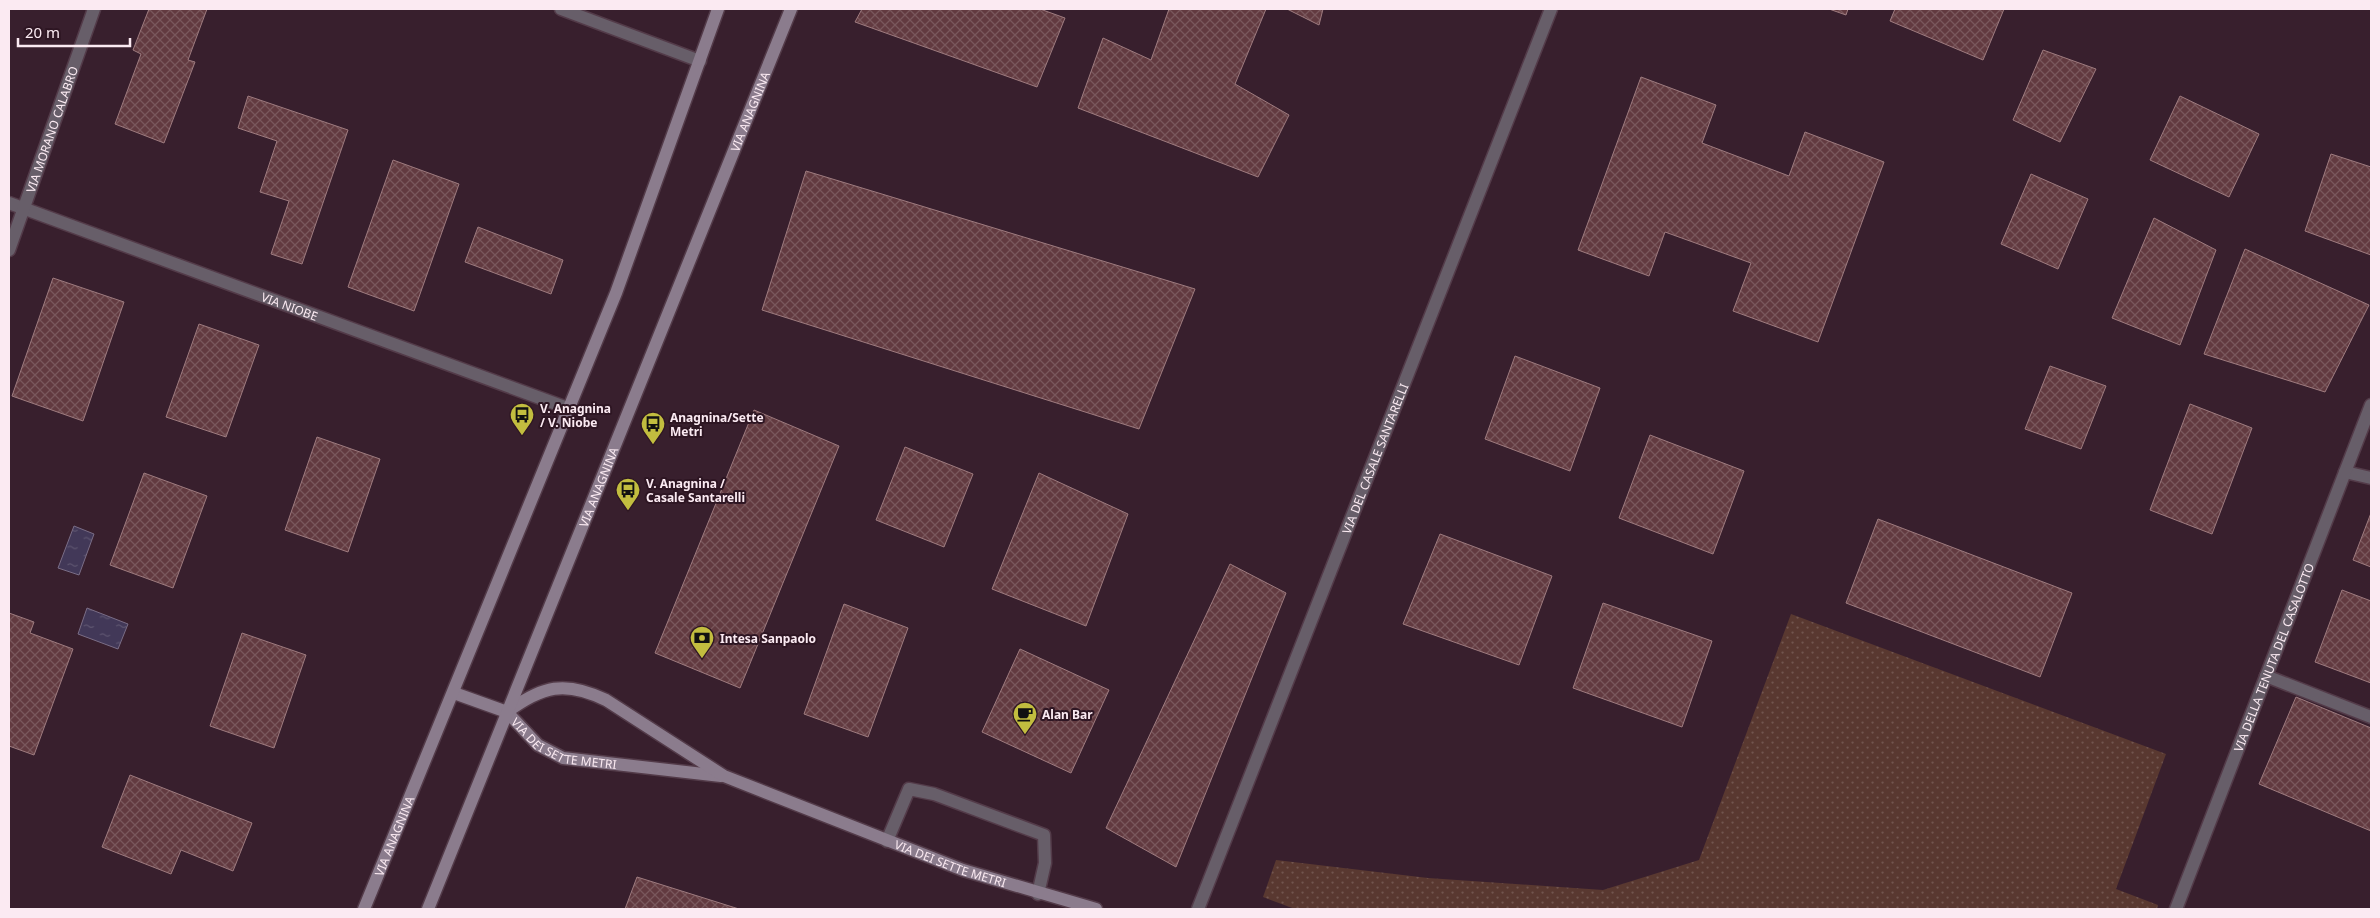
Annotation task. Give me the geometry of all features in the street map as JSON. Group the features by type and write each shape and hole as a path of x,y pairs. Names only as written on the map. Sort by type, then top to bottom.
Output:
{"main road":[{"name":"VIA ANAGNINA","path":"364,909 454,693 616,293 718,9"},
{"name":"VIA ANAGNINA","path":"428,909 791,9"},
{"name":"VIA DEI SETTE METRI","path":"724,776 563,758 538,745 507,712 535,692 562,687 590,692 606,700 724,776 963,870 1038,894 1096,909"},
{"path":"454,693 507,712"}],"street":[{"name":"VIA MORANO CALABRO","path":"9,250 94,9"},
{"path":"561,9 700,61"},
{"name":"VIA DEL CASALE SANTARELLI","path":"1198,909 1551,9"},
{"name":"VIA NIOBE","path":"9,202 570,409"},
{"name":"VIA DELLA TENUTA DEL CASALOTTO","path":"2176,909 2371,405"},
{"path":"2345,472 2371,478"},
{"path":"2266,676 2371,717"},
{"path":"887,841 909,789 934,794 1044,836 1045,863 1038,894"}],"shaded area":[{"path":"1791,614 2166,754 2116,889 2158,905 2157,909 1295,909 1263,897 1276,860 1428,878 1603,890 1699,860"}],"water":[{"path":"74,526 94,534 79,575 58,568"},
{"path":"87,608 128,624 118,649 78,634"}],"building":[{"path":"149,9 207,9 188,60 195,62 164,143 115,124 141,54 133,50"},
{"path":"862,9 1040,9 1065,18 1037,87 855,22"},
{"path":"1169,9 1266,9 1235,84 1289,115 1258,177 1078,108 1103,38 1151,60"},
{"path":"1287,9 1323,9 1319,25"},
{"path":"1829,9 1848,9 1846,15"},
{"path":"1895,9 2004,9 1983,60 1890,21"},
{"path":"2043,50 2096,69 2060,142 2013,120"},
{"path":"1641,77 1716,105 1702,143 1789,176 1805,132 1884,162 1818,342 1733,311 1751,263 1665,232 1649,276 1578,250"},
{"path":"248,96 348,130 302,264 271,254 289,201 260,192 277,141 238,128"},
{"path":"2180,96 2259,134 2229,197 2150,160"},
{"path":"2331,154 2371,167 2371,255 2305,231"},
{"path":"393,160 459,184 414,311 348,287"},
{"path":"806,171 1195,289 1139,429 762,310"},
{"path":"2031,174 2088,199 2058,269 2001,244"},
{"path":"2154,218 2216,250 2180,345 2112,318"},
{"path":"478,227 563,260 551,294 465,262"},
{"path":"2245,249 2369,305 2325,392 2204,354"},
{"path":"53,278 124,302 83,421 12,396"},
{"path":"199,324 259,345 226,437 166,417"},
{"path":"1515,356 1600,388 1570,471 1485,439"},
{"path":"2050,366 2106,386 2081,449 2025,429"},
{"path":"2190,404 2252,428 2212,534 2150,510"},
{"path":"754,410 839,446 740,688 655,653"},
{"path":"1650,435 1744,471 1713,554 1619,518"},
{"path":"317,437 380,459 348,552 285,530"},
{"path":"905,447 973,474 944,547 876,520"},
{"path":"144,473 207,496 173,588 110,565"},
{"path":"1039,473 1128,514 1086,626 992,589"},
{"path":"2371,513 2371,567 2353,560"},
{"path":"1878,519 2072,593 2040,677 1846,603"},
{"path":"1440,534 1552,576 1519,665 1403,624"},
{"path":"1230,564 1286,593 1176,867 1106,828"},
{"path":"2342,590 2371,601 2371,683 2315,662"},
{"path":"1603,603 1712,641 1682,727 1573,688"},
{"path":"844,604 908,628 868,737 804,714"},
{"path":"9,613 34,622 30,633 73,649 34,755 9,746"},
{"path":"242,633 306,655 274,748 210,726"},
{"path":"1020,649 1109,690 1071,773 982,732"},
{"path":"2296,697 2371,728 2371,831 2259,784"},
{"path":"130,775 252,823 233,871 181,850 171,874 102,847"},
{"path":"637,877 739,909 625,909"}],"place":[{"name":"V. Anagnina / V. Niobe","path":"522,436"},
{"name":"Anagnina/Sette Metri","path":"653,445"},
{"name":"V. Anagnina / Casale Santarelli","path":"628,511"},
{"name":"Intesa Sanpaolo","path":"702,659"},
{"name":"Alan Bar","path":"1025,735"}]}
